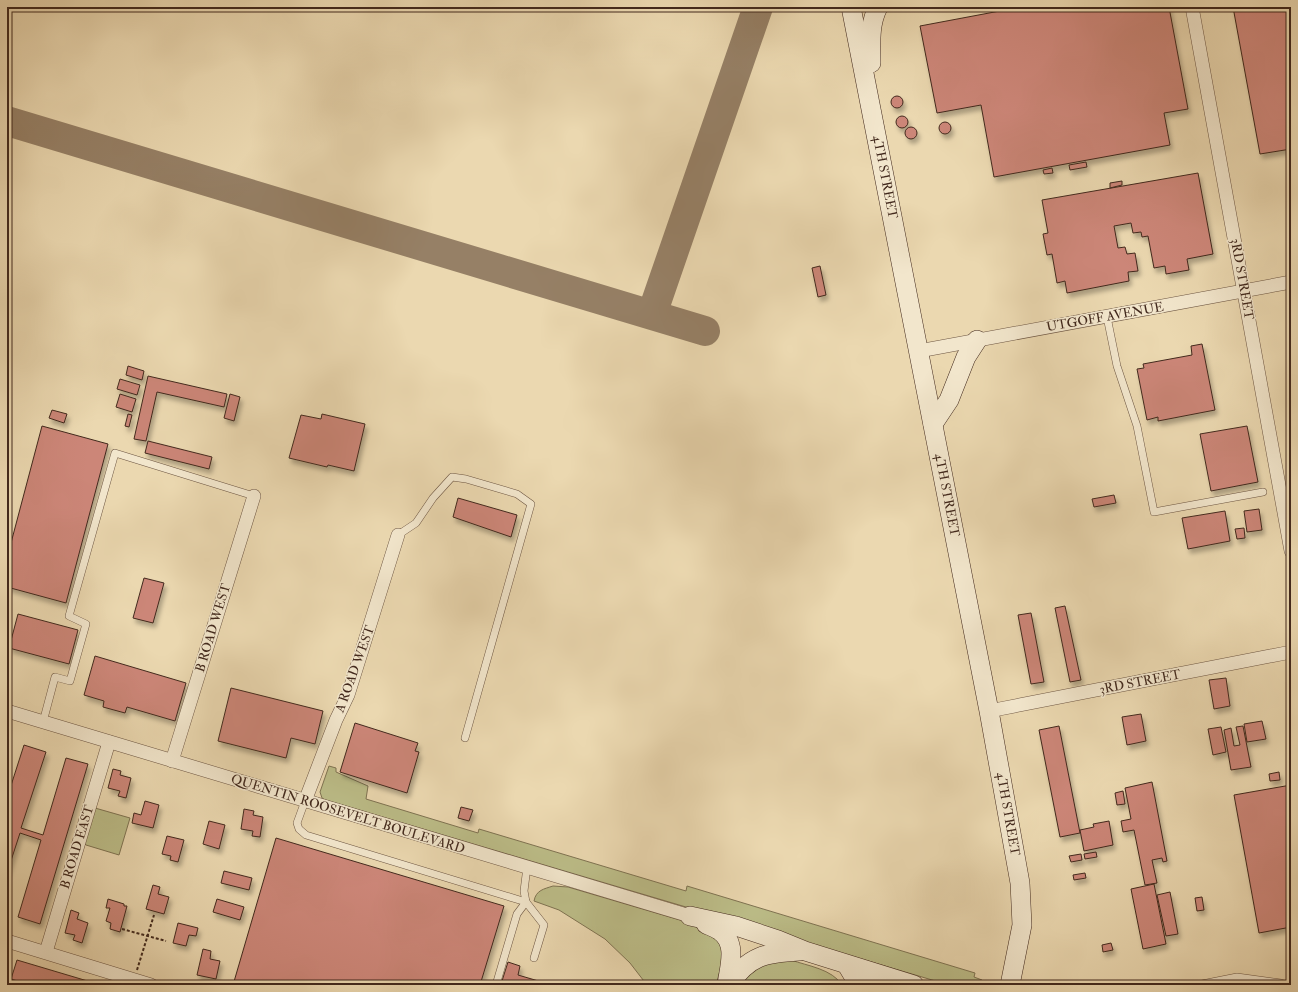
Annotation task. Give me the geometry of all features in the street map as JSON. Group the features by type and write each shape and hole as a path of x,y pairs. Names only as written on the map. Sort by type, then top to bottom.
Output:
{"main road":[{"path":"843,7 873,120"},
{"name":"4TH STREET","path":"851,7 989,711 1020,883 1022,925 1010,985"},
{"path":"863,7 873,120"},
{"path":"873,120 870,39 872,21 878,7"},
{"path":"933,424 949,400 966,357 977,340"},
{"path":"690,916 736,926 805,951 914,985"},
{"path":"690,916 721,932 730,941 732,952 728,985"},
{"path":"728,985 739,972 755,959 772,953 805,951"},
{"path":"848,965 859,985"}],"street":[{"name":"3RD STREET","path":"1192,7 1291,551"},
{"name":"UTGOFF AVENUE","path":"919,351 1291,282"},
{"name":"B ROAD WEST","path":"172,761 254,496"},
{"name":"A ROAD WEST","path":"305,801 336,720 348,695 398,535"},
{"name":"3RD STREET","path":"989,711 1291,652"},
{"name":"QUENTIN ROOSEVELT BOULEVARD","path":"7,711 690,916"},
{"name":"B ROAD EAST","path":"46,952 109,742"},
{"path":"7,941 151,985"}],"lane":[{"path":"1107,317 1117,366 1137,426 1154,512 1263,492"},
{"path":"43,722 55,677 70,681 86,624 69,616 115,453 254,496"},
{"path":"398,535 416,523 433,498 452,477 466,479 517,494 531,504 465,738"},
{"path":"305,801 297,823 299,829 306,835 526,902"},
{"path":"527,867 524,891 526,902 544,925 534,958"},
{"path":"497,985 517,914 526,902"},
{"path":"1197,985 1238,977 1281,985"}],"path":[{"path":"134,980 154,916"},
{"path":"122,929 166,941"}],"green space":[{"path":"329,766 336,768 336,772 368,786 366,799 478,833 479,829 686,891 687,886 975,973 974,977 982,980 980,985 949,985 325,800 322,798 320,792"},
{"path":"95,808 130,818 119,855 86,845 84,843"},
{"path":"553,886 568,887 700,926 720,939 725,952 716,985 647,985 630,963 605,939 559,910 534,901 539,892"},
{"path":"791,960 826,972 832,975 842,985 739,985 741,980 765,961"}],"building":[{"path":"1021,7 1169,7 1188,109 1164,113 1170,145 994,177 981,105 937,113 920,26"},
{"path":"1233,7 1291,7 1291,149 1260,154"},
{"path":"895,96 899,96 903,102 899,108 895,108 891,104 891,100"},
{"path":"900,116 904,116 908,122 904,128 900,128 896,124 896,120"},
{"path":"943,122 947,122 951,128 947,134 943,134 939,130 939,126"},
{"path":"909,127 913,127 917,133 913,139 909,139 905,135 905,131"},
{"path":"1086,162 1087,167 1070,170 1069,165"},
{"path":"1052,168 1053,173 1044,174 1043,170"},
{"path":"1198,173 1213,254 1187,259 1189,270 1166,274 1165,266 1154,268 1148,236 1142,237 1141,232 1133,233 1131,223 1114,226 1118,248 1125,247 1127,254 1135,253 1138,271 1128,272 1129,281 1067,293 1065,281 1057,283 1052,254 1047,255 1043,234 1048,233 1042,200"},
{"path":"1122,181 1122,185 1110,188 1110,183"},
{"path":"820,266 826,295 818,297 812,268"},
{"path":"1202,344 1215,410 1158,421 1158,417 1147,420 1137,369 1144,368 1143,364 1192,355 1191,346"},
{"path":"128,366 144,371 142,380 126,375"},
{"path":"148,376 227,394 224,407 157,392 146,441 134,439"},
{"path":"120,379 140,385 137,395 117,389"},
{"path":"120,394 136,399 132,412 116,407"},
{"path":"230,394 240,397 234,421 224,418"},
{"path":"52,410 67,414 64,423 49,418"},
{"path":"128,414 132,415 129,427 125,426"},
{"path":"322,414 365,424 354,471 328,465 327,467 289,458 301,415 321,419"},
{"path":"42,426 108,444 66,603 7,587 7,558"},
{"path":"1247,426 1258,482 1211,491 1200,434"},
{"path":"148,441 212,457 209,469 145,453"},
{"path":"1114,495 1116,503 1094,507 1092,499"},
{"path":"458,498 517,515 511,537 453,517"},
{"path":"1259,509 1262,530 1247,532 1244,511"},
{"path":"1225,511 1230,541 1188,549 1182,518"},
{"path":"1244,528 1245,538 1237,539 1235,529"},
{"path":"144,578 164,583 153,623 133,618"},
{"path":"1065,606 1081,680 1070,682 1055,608"},
{"path":"1031,613 1044,682 1031,684 1018,615"},
{"path":"18,614 78,630 69,664 9,648"},
{"path":"95,656 186,683 175,721 127,707 125,713 103,707 104,701 84,695"},
{"path":"1226,678 1230,706 1214,709 1209,680"},
{"path":"231,688 323,711 315,744 291,738 286,758 218,741"},
{"path":"1141,714 1146,741 1127,745 1122,717"},
{"path":"1262,721 1266,739 1247,742 1244,724"},
{"path":"355,723 418,743 415,751 419,752 407,793 340,772"},
{"path":"1059,726 1080,833 1060,837 1039,730"},
{"path":"1243,726 1251,767 1231,770 1224,730 1231,728 1234,746 1240,745 1236,727"},
{"path":"1221,727 1226,752 1213,755 1208,729"},
{"path":"24,745 46,752 21,828 43,835 66,758 88,764 40,924 18,917 41,840 20,833 7,873 7,798"},
{"path":"113,769 121,771 120,775 131,778 126,798 118,796 120,791 108,788"},
{"path":"1279,772 1280,780 1270,781 1269,774"},
{"path":"1152,782 1167,861 1163,862 1162,858 1152,860 1157,883 1145,885 1134,830 1123,832 1121,821 1131,819 1125,788"},
{"path":"1291,785 1291,927 1259,933 1234,795"},
{"path":"1123,791 1125,804 1117,805 1115,793"},
{"path":"145,801 159,805 153,828 132,823 134,813 141,815"},
{"path":"461,807 473,810 469,821 458,818"},
{"path":"244,809 254,811 253,815 263,817 260,837 252,836 253,831 241,829"},
{"path":"209,821 225,825 219,849 203,844"},
{"path":"1109,821 1113,845 1084,851 1080,830 1094,827 1093,824"},
{"path":"167,836 184,840 178,862 170,860 171,856 162,854"},
{"path":"276,838 504,906 480,985 233,985"},
{"path":"1096,852 1097,857 1085,859 1084,854"},
{"path":"1081,854 1082,860 1071,862 1069,856"},
{"path":"224,871 252,878 249,890 221,883"},
{"path":"1085,873 1086,878 1074,880 1073,875"},
{"path":"1154,884 1166,944 1143,949 1131,889"},
{"path":"153,885 160,887 158,894 169,897 164,914 146,909"},
{"path":"1170,892 1178,934 1166,936 1157,895"},
{"path":"1202,897 1204,910 1197,911 1195,898"},
{"path":"108,899 127,906 120,932 110,929 111,923 106,921 110,908 106,908"},
{"path":"217,899 244,907 240,920 213,912"},
{"path":"71,910 79,913 77,919 88,923 82,943 73,940 75,935 65,933"},
{"path":"178,923 198,928 196,936 189,935 186,946 173,943"},
{"path":"1111,943 1113,950 1103,952 1102,945"},
{"path":"203,949 211,951 210,959 220,961 216,979 197,975"},
{"path":"17,960 101,985 31,985 11,979"},
{"path":"508,962 520,966 518,975 552,985 515,985 502,981"}],"taxiway":[{"path":"652,314 758,7"},
{"path":"7,121 705,331"}]}
